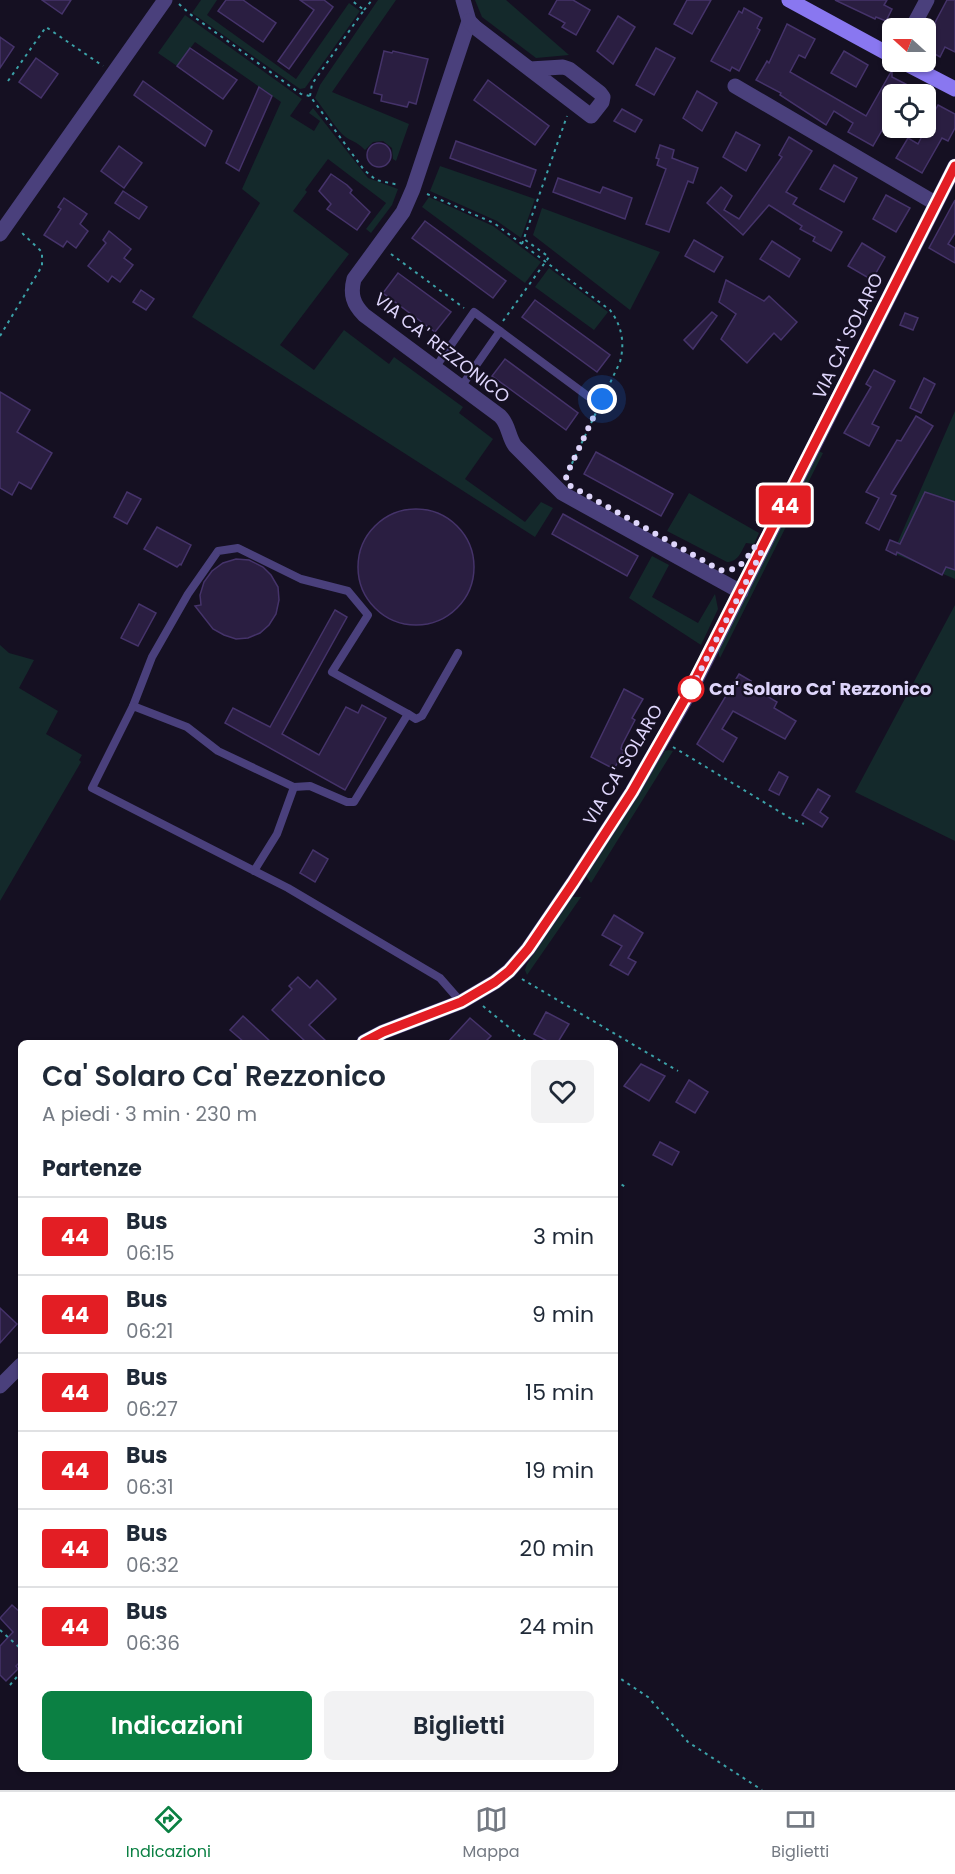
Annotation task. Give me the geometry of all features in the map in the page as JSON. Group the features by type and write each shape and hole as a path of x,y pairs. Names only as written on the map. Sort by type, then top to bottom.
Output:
{"main road":[{"path":"789,0 882,51"},
{"path":"922,72 955,89"}],"street":[{"path":"0,234 165,0"},
{"path":"463,0 469,21 591,116 603,97 569,69 563,67 531,69"},
{"path":"917,18 927,0"},
{"name":"VIA CA' REZZONICO","path":"469,21 404,212 358,272 352,286 352,294 358,308 364,315 500,416 515,446 562,493 741,592"},
{"path":"735,86 935,204"},
{"name":"VIA CA' SOLARO","path":"368,1040 467,999 509,971 528,949 573,883 663,741 741,592 955,166"},
{"path":"0,1386 18,1368"}],"lane":[{"path":"435,368 474,312 589,397"},
{"path":"461,387 500,332"},
{"path":"458,653 422,716 416,719 332,672 368,615 348,591 301,579 238,548 218,551 188,594 152,657 133,706 92,788 288,888 440,978 467,999"},
{"path":"133,706 187,727 218,751 294,787 310,786 347,802 354,802 408,714"},
{"path":"254,871 277,834 294,787"}],"path":[{"path":"175,0 190,14 282,80 301,93 310,96 370,176 376,180 413,189 494,223 610,310 619,327 623,344 620,362 566,476 567,484"},
{"path":"351,0 364,10"},
{"path":"310,96 312,84 372,0"},
{"path":"8,81 46,27 113,73"},
{"path":"522,244 572,101"},
{"path":"0,336 42,266 42,252 26,236"},
{"path":"503,321 549,257 524,239"},
{"path":"391,254 473,314"},
{"path":"663,741 790,818 804,824"},
{"path":"509,971 678,1071"},
{"path":"467,999 524,1040"},
{"path":"618,1182 626,1186"},
{"path":"0,1630 18,1646"},
{"path":"10,1685 18,1676"},
{"path":"618,1677 648,1697 688,1742 762,1790"}],"green space":[{"path":"201,0 217,0 207,15 296,79 349,3 360,11 305,88 300,89 192,13"},
{"path":"378,0 396,0 332,92 409,124 396,161 393,159 392,148 383,141 373,142 365,150 345,136 315,98 320,85"},
{"path":"475,0 506,0 569,55 536,58 482,17"},
{"path":"185,15 302,99 290,116 314,131 320,121 309,113 313,108 368,178 398,189 392,205 371,233 366,229 386,203 328,159 293,211 349,254 280,345 314,370 344,330 389,364 394,357 463,407 459,413 493,439 465,479 525,522 541,502 553,508 535,537 192,317 260,203 242,189 281,102 195,42 177,66 158,53"},
{"path":"440,166 535,199 521,238 497,221 430,191"},
{"path":"429,197 493,226 541,262 525,283 422,207"},
{"path":"542,208 660,252 630,310 533,235"},
{"path":"549,268 608,312 594,330 535,287"},
{"path":"955,411 955,579 893,553"},
{"path":"818,451 823,453 720,658 718,651"},
{"path":"689,493 759,533 754,544 746,543 737,558 727,562 667,531"},
{"path":"652,556 669,565 652,597 698,623 715,594 718,609 701,645 629,598"},
{"path":"955,605 955,841 855,792"},
{"path":"0,645 9,653 34,660 19,688 58,711 46,734 82,755 79,760 81,762 0,901"},
{"path":"665,751 673,751 591,883 586,876"},
{"path":"572,897 581,897 527,975 525,970 527,964"}],"building":[{"path":"42,0 71,0 62,14"},
{"path":"226,0 243,0 276,23 263,42 218,11"},
{"path":"300,0 324,0 333,7 289,69 278,61 314,10"},
{"path":"557,0 573,0 590,10 576,35 562,27 565,23 549,14"},
{"path":"687,0 711,0 692,34 674,24"},
{"path":"835,0 887,0 884,5 892,9 888,18 882,19 876,17 875,19"},
{"path":"947,0 955,0 955,52 945,47 940,57 936,55 936,21"},
{"path":"744,8 762,18 757,28 760,30 739,71 732,67 730,71 711,61 739,11 742,13"},
{"path":"618,16 635,27 613,64 597,51"},
{"path":"787,24 815,39 805,58 799,55 790,72 866,116 882,88 882,130 873,146 848,132 853,123 834,111 826,125 780,95 781,93 756,80 767,61 769,63"},
{"path":"0,37 14,47 0,68"},
{"path":"190,48 237,80 223,99 177,66"},
{"path":"656,48 675,58 654,95 636,85"},
{"path":"384,51 428,59 416,104 409,102 407,107 381,101 382,95 374,93"},
{"path":"844,51 868,65 856,87 831,73"},
{"path":"36,58 58,74 41,98 19,82"},
{"path":"891,72 892,77 906,84 884,84"},
{"path":"488,80 549,126 535,145 474,100"},
{"path":"143,81 212,131 205,146 134,95"},
{"path":"259,87 272,96 239,171 226,163"},
{"path":"697,91 717,103 702,131 683,118"},
{"path":"938,105 955,114 955,128 948,141 942,138 922,173 896,158 908,138 918,144 921,138 936,138"},
{"path":"622,109 642,120 635,132 614,121"},
{"path":"736,132 760,145 746,171 723,157"},
{"path":"789,137 812,151 786,192 797,198 793,204 842,232 831,251 813,241 815,237 800,229 802,226 769,205 743,235 707,203 721,187 732,196 724,210 739,219 782,157 779,155"},
{"path":"456,141 536,170 530,187 450,158"},
{"path":"379,143 387,147 391,155 387,163 379,167 371,163 367,155 371,147"},
{"path":"660,145 674,150 672,158 698,168 693,183 688,181 669,232 646,224 666,169 657,165 659,159 656,158"},
{"path":"119,146 142,163 124,188 101,171"},
{"path":"834,165 857,178 844,202 820,189"},
{"path":"331,174 347,185 352,190 350,193 370,212 357,230 327,209 331,204 319,191"},
{"path":"558,178 600,193 603,187 632,198 625,219 553,192"},
{"path":"123,191 147,207 139,219 115,203"},
{"path":"886,195 910,208 896,232 873,219"},
{"path":"64,198 87,214 80,224 88,231 76,248 67,241 63,247 44,235 61,209 58,207"},
{"path":"955,200 955,233 948,244 955,248 955,263 929,248"},
{"path":"425,221 506,281 493,298 412,238"},
{"path":"109,231 131,249 124,258 133,265 120,282 112,276 108,282 88,266 106,243 103,240"},
{"path":"694,240 723,257 714,272 685,256"},
{"path":"772,241 800,259 789,277 760,259"},
{"path":"862,243 885,257 872,280 848,266"},
{"path":"398,273 451,312 435,332 383,293"},
{"path":"726,280 764,301 769,296 797,322 781,340 774,333 747,363 721,339 736,314 719,302"},
{"path":"141,290 154,299 146,310 133,302"},
{"path":"535,300 610,355 597,372 522,317"},
{"path":"712,312 717,316 693,349 684,340"},
{"path":"905,313 918,318 913,330 900,325"},
{"path":"505,359 578,413 566,430 492,376"},
{"path":"874,370 895,381 872,424 879,427 869,446 844,433 871,387 866,384"},
{"path":"924,378 935,384 921,413 910,408"},
{"path":"0,392 30,410 17,432 52,453 31,489 19,482 12,495 0,488"},
{"path":"916,416 933,426 891,494 896,496 879,530 866,523 879,498 866,492 897,440 901,441"},
{"path":"596,452 673,494 661,516 584,474"},
{"path":"127,492 141,499 127,524 114,517"},
{"path":"925,492 955,502 955,570 946,567 942,575 897,552 896,555 886,550 890,540 900,544"},
{"path":"416,509 438,513 457,526 470,545 474,567 470,589 457,608 438,621 416,625 394,621 375,608 362,589 358,567 362,545 375,526 394,513"},
{"path":"563,514 638,556 627,576 552,534"},
{"path":"157,527 191,545 181,565 177,567 144,549"},
{"path":"236,559 249,560 263,567 278,587 279,600 276,614 269,625 260,633 248,638 236,639 213,629 195,606 201,605 200,595 204,582 212,571 223,563"},
{"path":"139,604 156,613 138,646 121,638"},
{"path":"335,610 347,617 282,734 319,755 346,707 358,713 362,705 386,718 345,790 225,723 233,708 270,727"},
{"path":"739,674 751,681 748,685 777,702 774,708 796,721 785,739 733,711 722,729 737,738 723,762 697,744"},
{"path":"624,689 643,699 632,718 635,720 622,745 621,749 624,751 614,769 591,757"},
{"path":"779,772 788,777 779,795 769,790"},
{"path":"818,789 830,796 820,812 828,818 822,827 802,815"},
{"path":"313,850 328,859 315,882 300,873"},
{"path":"614,915 643,933 628,958 636,962 628,975 610,965 622,946 602,935"},
{"path":"298,977 310,988 317,980 336,999 309,1025 325,1040 304,1040 272,1010 292,989 289,986"},
{"path":"546,1012 569,1024 559,1040 545,1040 534,1034"},
{"path":"243,1016 269,1040 242,1040 230,1030"},
{"path":"470,1018 491,1036 487,1040 450,1040"},
{"path":"641,1064 665,1076 649,1101 624,1086"},
{"path":"689,1080 708,1092 695,1113 676,1102"},
{"path":"660,1142 679,1152 672,1165 653,1155"},
{"path":"0,1308 17,1324 0,1343"},
{"path":"12,1605 18,1610 18,1664 16,1666 18,1669 6,1681 0,1675 0,1646 13,1632 0,1618"}],"bus line":[{"name":"44","path":"368,1040 461,1002 495,982 509,971 528,949 573,883 663,741 741,592 955,166"}],"place":[{"name":"Ca' Solaro Ca' Rezzonico","path":"691,689"}],"route":[{"path":"602,399 566,476 567,484 720,570 734,570 740,566 754,547 762,551 691,689"}]}
